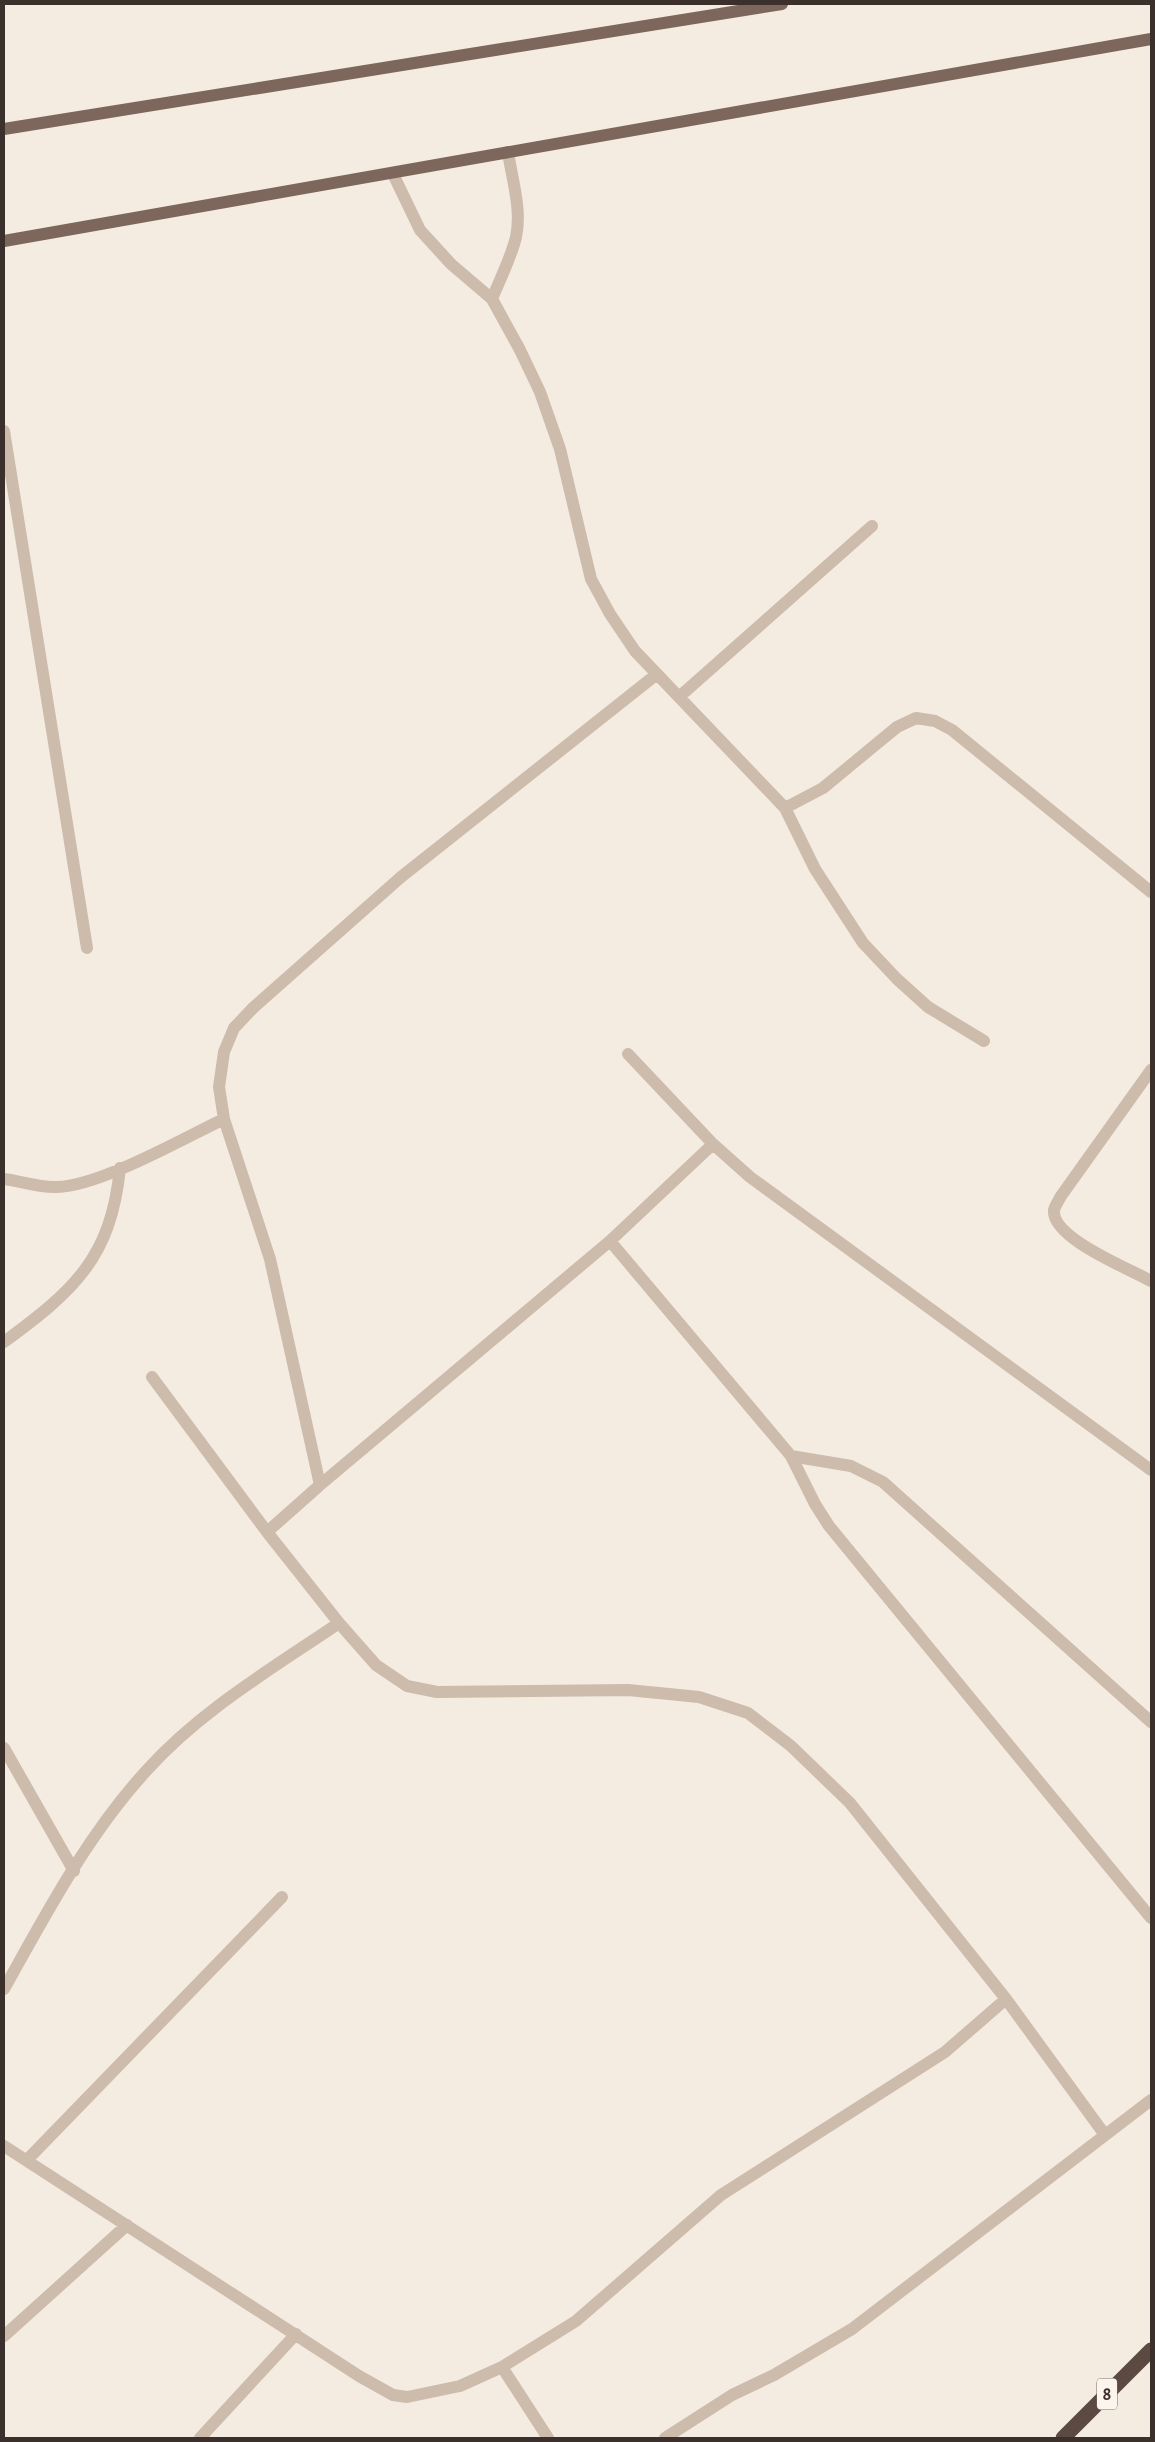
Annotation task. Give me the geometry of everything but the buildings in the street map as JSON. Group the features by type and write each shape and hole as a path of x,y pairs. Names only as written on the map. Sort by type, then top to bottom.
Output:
{"highway":[{"name":"8","path":"1063,2438 1151,2350"}],"main road":[{"path":"4,129 782,4"},
{"path":"4,241 1151,39"}],"street":[{"path":"492,298 510,256 516,237 518,220 508,152"},
{"path":"393,174 420,230 451,264 492,298 540,392 560,449 591,579 610,614 635,651 785,808 815,869 863,944 928,1007 984,1041"},
{"path":"4,432 87,948"},
{"path":"680,697 872,526"},
{"path":"320,1485 270,1259 224,1119 219,1087 224,1052 234,1028 253,1008 401,877 657,674"},
{"path":"785,808 823,788 897,727 916,718 936,721 952,730 1151,892"},
{"path":"628,1054 713,1144 774,1197 1151,1470"},
{"path":"1151,1070 1061,1196 1054,1210 1056,1221 1064,1233 1078,1243 1151,1281"},
{"path":"4,1179 56,1187 81,1184 120,1168 224,1119"},
{"path":"267,1532 320,1485 610,1241 713,1144"},
{"path":"4,1342 61,1296 81,1276 91,1261 101,1245 111,1220 120,1168"},
{"path":"610,1241 791,1456 815,1504 829,1526 1151,1918"},
{"path":"152,1377 267,1532 339,1624 376,1665 407,1686 437,1692 628,1690 699,1697 748,1713 791,1746 850,1803 1006,1999 1106,2135"},
{"path":"791,1456 851,1466 883,1482 1151,1722"},
{"path":"4,1988 109,1815 147,1770 195,1723 339,1624"},
{"path":"4,1748 74,1871"},
{"path":"27,2160 282,1897"},
{"path":"4,2146 359,2376 393,2395 407,2397 460,2386 502,2367 576,2321 721,2196 945,2052 1006,1999"},
{"path":"665,2438 732,2395 774,2376 852,2329 1151,2100"},
{"path":"4,2336 127,2225"},
{"path":"200,2438 296,2334"},
{"path":"502,2367 548,2438"}]}
